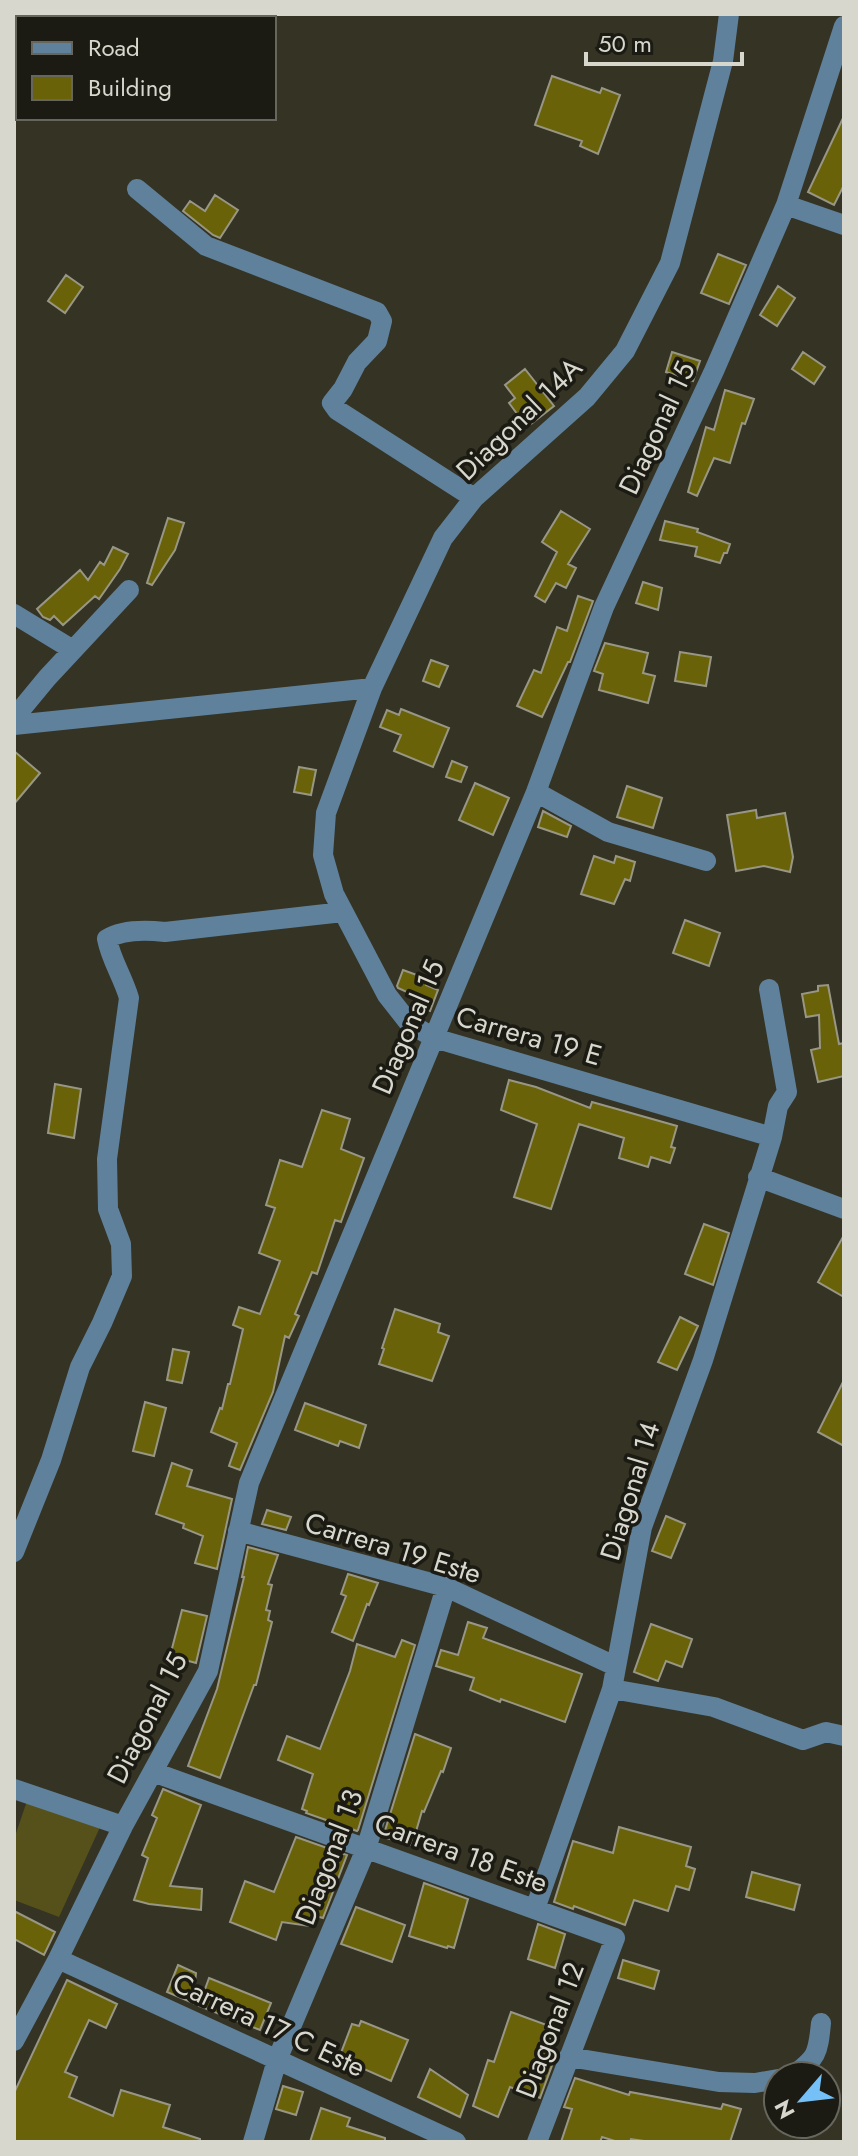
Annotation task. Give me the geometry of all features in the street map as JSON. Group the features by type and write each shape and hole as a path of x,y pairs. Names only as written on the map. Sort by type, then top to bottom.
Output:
{"street":[{"name":"Diagonal 14A","path":"323,855 326,813 372,688 443,538 474,498 587,397 625,351 670,263 723,61 729,14"},
{"name":"Diagonal 15","path":"14,2041 123,1826 208,1671 249,1483 536,792 604,607 714,371 786,205 844,26"},
{"path":"137,189 206,246 377,312 382,321 377,341 357,362 332,403 337,410 474,498"},
{"path":"786,205 844,225"},
{"path":"14,718 129,590"},
{"path":"14,614 73,650"},
{"path":"14,725 372,688"},
{"path":"536,792 608,832 706,861"},
{"name":"Carrera 19 E","path":"323,855 334,894 343,912 387,995 409,1023 434,1038 772,1137"},
{"path":"14,1552 51,1460 80,1367 122,1276 121,1244 108,1209 107,1159 129,998 124,980 110,956 107,939 146,930 165,932 343,912"},
{"name":"Diagonal 14","path":"535,1909 612,1689 642,1527 703,1360 772,1137 778,1106 787,1092 769,989"},
{"path":"758,1177 844,1209"},
{"name":"Carrera 19 Este","path":"238,1531 446,1587 615,1666"},
{"name":"Diagonal 13","path":"253,2142 277,2060 366,1849 446,1587"},
{"path":"612,1689 714,1707 803,1740 826,1732 844,1736"},
{"name":"Carrera 18 Este","path":"153,1772 615,1938"},
{"path":"14,1789 123,1826"},
{"name":"Diagonal 12","path":"537,2142 615,1938"},
{"name":"Carrera 17 C Este","path":"58,1959 456,2142"},
{"path":"812,2060 818,2046 821,2023"},
{"path":"569,2057 719,2082 762,2082"}],"shaded area":[{"path":"27,1801 101,1825 59,1917 14,1900 14,1839"}],"building":[{"path":"552,76 600,93 602,88 620,95 598,154 580,146 582,141 535,125"},
{"path":"844,116 844,185 834,205 808,192"},
{"path":"215,195 238,210 220,238 183,211 190,201 205,211"},
{"path":"718,254 746,265 729,304 701,293"},
{"path":"66,275 83,287 65,313 48,301"},
{"path":"778,286 795,298 777,326 760,315"},
{"path":"672,352 700,361 693,381 666,372"},
{"path":"803,352 825,367 814,384 792,369"},
{"path":"525,369 554,406 527,427 509,403 515,398 505,385"},
{"path":"725,390 754,399 745,424 742,423 730,463 714,458 697,496 688,492 706,427 714,430"},
{"path":"561,511 590,529 568,564 576,568 566,588 556,583 545,602 535,596 557,552 542,542"},
{"path":"168,518 184,523 175,550 152,585 147,583"},
{"path":"665,521 698,529 697,532 730,544 727,553 724,553 720,563 695,556 697,547 660,540"},
{"path":"113,547 128,554 99,599 95,596 63,625 54,616 50,620 43,617 37,609 80,570 88,580 100,562 104,565"},
{"path":"643,582 662,588 658,610 636,603"},
{"path":"578,596 593,601 570,662 542,717 517,706 534,670 541,673 557,627 567,631"},
{"path":"605,643 648,653 643,673 655,676 648,703 599,690 603,674 594,671"},
{"path":"680,652 711,657 706,686 675,681"},
{"path":"431,660 448,666 439,687 423,681"},
{"path":"401,709 449,728 433,767 394,751 401,735 380,727 387,710 399,715"},
{"path":"14,751 40,773 14,804"},
{"path":"452,761 467,767 461,782 446,777"},
{"path":"299,767 316,770 311,795 294,792"},
{"path":"475,783 509,798 493,835 459,820"},
{"path":"627,786 662,798 653,828 617,817"},
{"path":"756,810 757,818 785,813 793,857 790,872 764,866 736,871 727,815"},
{"path":"543,811 571,826 567,837 538,827"},
{"path":"594,856 614,863 616,856 635,862 630,881 625,879 614,904 581,894"},
{"path":"685,920 720,933 709,966 673,953"},
{"path":"403,970 428,979 426,985 438,990 430,1011 415,1005 418,997 398,988"},
{"path":"828,985 839,1044 844,1043 844,1076 818,1082 811,1050 820,1048 819,1015 806,1017 802,994"},
{"path":"509,1080 590,1108 592,1102 677,1126 670,1163 651,1157 648,1167 619,1158 624,1138 579,1124 551,1209 514,1197 537,1124 501,1110"},
{"path":"55,1084 81,1089 74,1138 48,1133"},
{"path":"322,1110 350,1119 341,1149 364,1158 341,1222 335,1220 317,1274 312,1272 295,1314 299,1316 289,1338 285,1336 273,1392 240,1470 229,1466 237,1443 211,1432 230,1384 243,1329 233,1325 239,1307 260,1314 280,1261 259,1253 275,1208 266,1205 280,1160 302,1167"},
{"path":"704,1224 729,1233 713,1285 685,1274"},
{"path":"844,1235 844,1297 818,1282"},
{"path":"395,1309 440,1324 438,1332 449,1336 432,1381 379,1364"},
{"path":"680,1317 698,1326 677,1370 658,1362"},
{"path":"173,1349 189,1352 182,1383 167,1380"},
{"path":"844,1380 844,1446 818,1432"},
{"path":"145,1402 166,1408 154,1456 133,1451"},
{"path":"305,1403 366,1425 359,1448 340,1441 338,1446 295,1430"},
{"path":"172,1463 192,1470 187,1486 232,1499 217,1569 195,1563 203,1536 183,1528 184,1524 156,1514"},
{"path":"267,1510 291,1517 286,1530 262,1524"},
{"path":"666,1516 685,1524 671,1558 652,1551"},
{"path":"248,1547 278,1555 268,1584 272,1585 266,1610 270,1611 268,1620 272,1622 256,1685 220,1778 188,1766 217,1689 244,1577"},
{"path":"348,1574 378,1583 353,1641 332,1632 346,1596 341,1594"},
{"path":"182,1610 207,1616 196,1663 170,1656"},
{"path":"468,1622 487,1628 483,1638 582,1674 565,1722 470,1690 474,1678 436,1666 441,1650 458,1655"},
{"path":"651,1624 692,1639 682,1667 666,1661 658,1681 634,1672"},
{"path":"402,1640 415,1645 358,1830 306,1813 302,1809 313,1774 278,1760 287,1736 320,1749 357,1644 395,1657"},
{"path":"415,1734 451,1748 443,1772 422,1811 412,1845 383,1837"},
{"path":"163,1789 201,1805 170,1886 202,1889 201,1910 134,1900 148,1858 142,1855 157,1818 152,1815"},
{"path":"619,1827 691,1847 686,1866 695,1869 689,1890 676,1886 668,1911 634,1900 625,1925 554,1902 573,1841 613,1853"},
{"path":"296,1837 347,1855 323,1918 312,1915 309,1926 282,1922 276,1940 230,1922 245,1881 274,1892"},
{"path":"752,1872 800,1885 794,1910 746,1897"},
{"path":"424,1883 468,1899 454,1948 409,1936"},
{"path":"356,1907 405,1925 392,1962 341,1944"},
{"path":"14,1911 55,1932 44,1955 14,1939"},
{"path":"538,1924 565,1934 555,1968 528,1959"},
{"path":"623,1960 659,1971 654,1989 618,1978"},
{"path":"178,1965 196,1973 193,2003 167,1992"},
{"path":"209,1978 271,2003 260,2030 199,2006"},
{"path":"67,1980 117,2004 106,2028 89,2020 65,2072 77,2077 69,2097 113,2116 121,2090 170,2105 163,2127 200,2139 200,2142 14,2142 14,2093"},
{"path":"511,2012 555,2028 547,2049 557,2052 540,2098 510,2087 498,2117 473,2106 488,2060 494,2062"},
{"path":"361,2021 408,2040 391,2081 339,2058 352,2024 359,2026"},
{"path":"430,2069 468,2095 460,2117 418,2097"},
{"path":"575,2078 629,2095 630,2092 721,2109 723,2104 741,2109 730,2142 631,2139 630,2142 618,2142 602,2137 600,2142 561,2142 572,2109 564,2107"},
{"path":"283,2086 303,2092 296,2115 276,2109"},
{"path":"321,2108 350,2118 347,2126 385,2138 385,2142 310,2142"}]}
